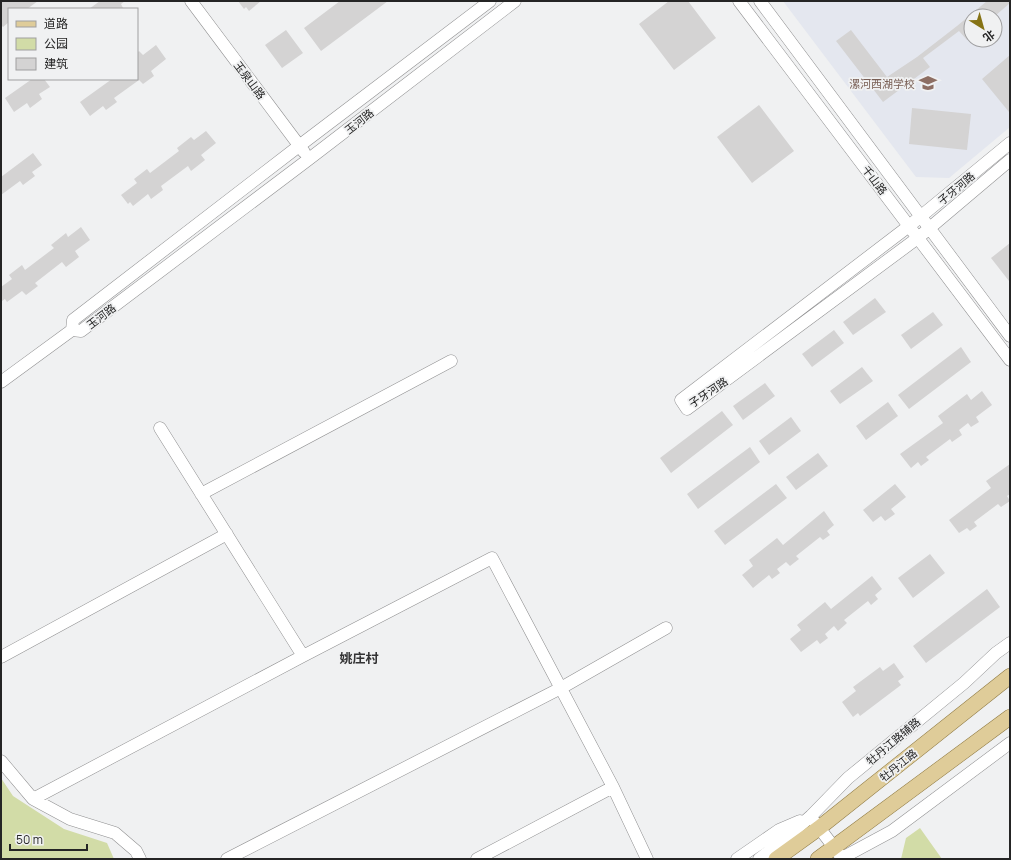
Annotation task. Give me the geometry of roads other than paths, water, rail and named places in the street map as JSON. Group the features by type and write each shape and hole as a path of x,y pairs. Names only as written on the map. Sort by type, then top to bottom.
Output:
{"main road":[{"name":"牡丹江路","path":"781,851 815,822 858,797 1010,676"},
{"path":"818,859 839,857 874,818 1010,717"}],"street":[{"name":"玉泉山路","path":"191,1 309,159"},
{"name":"玉河路","path":"490,1 72,320 72,330 81,332 515,1"},
{"name":"千山路","path":"739,1 919,237 1010,360"},
{"name":"千山路","path":"760,1 1010,336"},
{"name":"子牙河路","path":"1010,143 910,226 680,400 687,409 919,237 1010,160"},
{"path":"1,382 72,330"},
{"path":"201,494 451,360"},
{"path":"160,428 303,656"},
{"path":"1,657 227,534"},
{"path":"33,799 492,558 613,787 647,859"},
{"path":"227,859 561,688 666,628"},
{"name":"牡丹江路辅路","path":"815,822 848,778 964,683 996,653 1010,643"},
{"path":"737,859 779,830 815,822 839,857 892,831 1010,743"},
{"path":"1,761 33,799 70,819 115,833 136,851 140,859"},
{"path":"477,859 613,787"},
{"path":"759,859 781,851"}],"place":[{"name":"漯河西湖学校","path":"928,83"}],"district":[{"name":"姚庄村","path":"359,658"}]}
